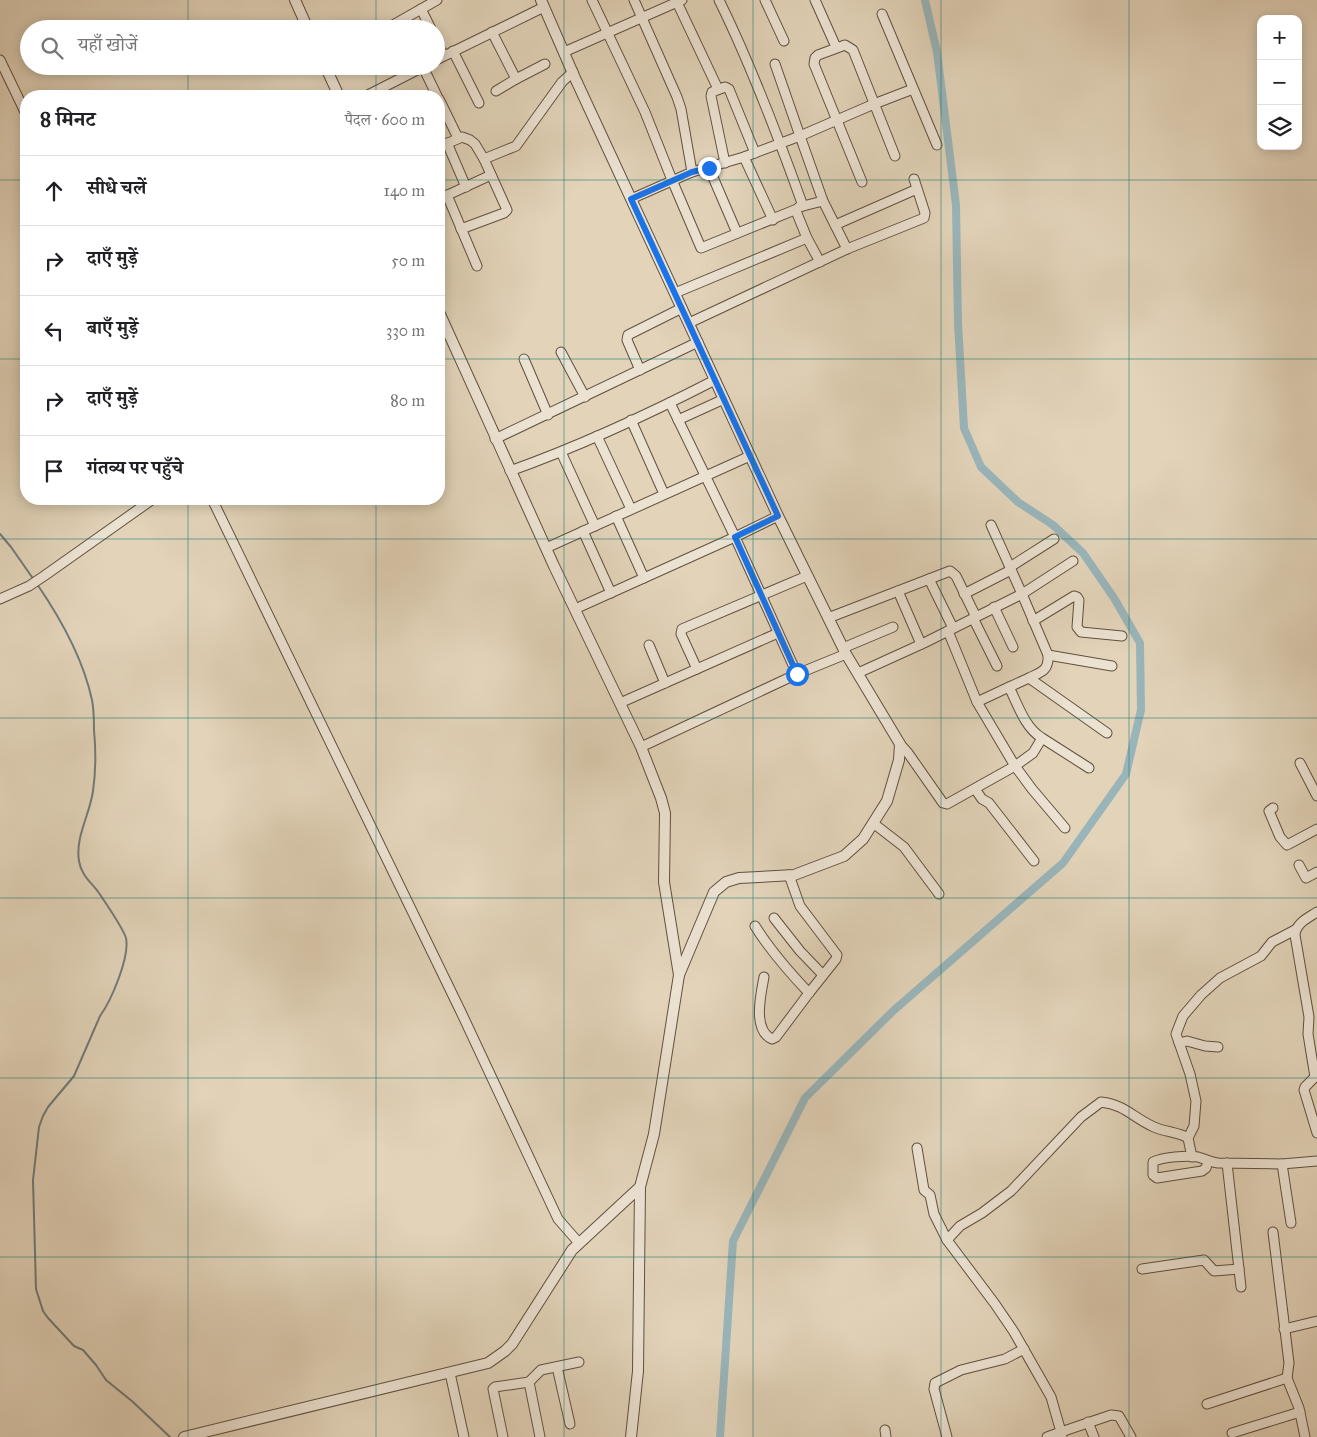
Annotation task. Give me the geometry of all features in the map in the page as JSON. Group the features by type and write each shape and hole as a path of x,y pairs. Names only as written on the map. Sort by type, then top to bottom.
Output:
{"street":[{"path":"295,0 304,20"},
{"path":"402,20 437,0"},
{"path":"592,0 645,112 702,248 773,220 800,207 823,201"},
{"path":"634,0 681,108 692,172"},
{"path":"719,0 762,94 800,207 796,214 820,262"},
{"path":"765,0 784,41"},
{"path":"815,0 836,47"},
{"path":"564,52 679,1 718,89"},
{"path":"445,55 543,4 750,456 828,618 845,651 900,744 943,803 947,804 1015,766 1033,753 1042,738"},
{"path":"421,9 426,20"},
{"path":"882,14 936,145"},
{"path":"492,32 516,79"},
{"path":"862,182 814,60 818,55 845,44 853,50 895,156"},
{"path":"453,51 479,103"},
{"path":"0,60 20,102"},
{"path":"496,91 545,64"},
{"path":"775,64 823,201 847,249"},
{"path":"484,159 516,146 562,82 573,72"},
{"path":"329,75 335,90"},
{"path":"388,90 412,75"},
{"path":"428,75 434,90"},
{"path":"725,163 711,96 712,92 718,89 725,87 729,89 755,153"},
{"path":"631,199 692,172 755,153 913,89"},
{"path":"445,112 458,138"},
{"path":"445,144 465,137 473,142 484,159 506,207 506,212 461,229"},
{"path":"445,149 466,187"},
{"path":"744,157 773,220"},
{"path":"709,168 738,234"},
{"path":"445,196 491,175"},
{"path":"689,324 847,249 924,218 925,213 914,179"},
{"path":"834,225 918,189"},
{"path":"445,201 461,229 477,266"},
{"path":"675,293 807,238"},
{"path":"640,370 627,337 631,333 682,308"},
{"path":"445,326 574,609 641,747 659,792 665,813 664,882 679,975"},
{"path":"495,439 698,342"},
{"path":"562,352 585,397"},
{"path":"524,359 548,415"},
{"path":"510,471 562,452 670,403 715,380"},
{"path":"678,420 724,399"},
{"path":"670,403 735,537 797,674"},
{"path":"631,420 664,494"},
{"path":"597,436 631,509"},
{"path":"562,452 595,526"},
{"path":"546,548 750,456"},
{"path":"0,599 44,576 145,505"},
{"path":"215,505 461,1012 558,1219 579,1243"},
{"path":"616,516 644,578"},
{"path":"574,609 778,516"},
{"path":"978,702 1045,670 1048,664 1048,655 991,525"},
{"path":"583,531 611,593"},
{"path":"964,594 1010,568 1054,539"},
{"path":"858,673 1022,594 1073,561"},
{"path":"828,618 952,572 956,576 997,666"},
{"path":"697,669 680,634 682,629 807,576"},
{"path":"929,579 951,629 978,702 1015,766 1065,828"},
{"path":"898,592 921,644"},
{"path":"1033,621 1074,596 1079,600 1078,627 1081,632 1122,636"},
{"path":"994,608 1013,647"},
{"path":"641,747 893,627"},
{"path":"620,703 778,633"},
{"path":"649,645 665,683"},
{"path":"1048,655 1112,666"},
{"path":"1029,678 1107,733"},
{"path":"1009,687 1030,729 1089,768"},
{"path":"631,1437 638,1371 640,1188 654,1134 679,975 714,892 726,882 739,878 794,875 844,856 863,839 887,801 899,760 900,744"},
{"path":"1300,763 1317,796"},
{"path":"975,789 982,799 989,803 1034,861"},
{"path":"1273,808 1269,811 1280,838 1287,845 1317,829"},
{"path":"873,823 904,847 939,894"},
{"path":"1299,865 1306,878 1317,872"},
{"path":"764,977 759,1017 763,1030 768,1038 772,1039 776,1037 837,955 800,906 789,875"},
{"path":"1192,1157 1188,1138 1194,1126 1196,1101 1190,1074 1176,1034 1183,1016 1201,995 1220,978 1261,956 1272,942 1295,930 1317,912"},
{"path":"774,918 800,951 823,975"},
{"path":"755,926 765,942 787,969 810,993"},
{"path":"1295,930 1309,1017 1308,1034 1314,1047 1316,1077 1304,1090 1317,1133"},
{"path":"1306,1000 1317,998"},
{"path":"1179,1043 1187,1041 1218,1047"},
{"path":"947,1240 960,1226 982,1213 1011,1191 1081,1117 1101,1102 1115,1104 1152,1127 1188,1138"},
{"path":"917,1148 924,1190 930,1195 934,1214 947,1240 995,1304 1024,1350 1051,1397 1062,1435"},
{"path":"1208,1161 1206,1168 1202,1172 1157,1178 1153,1175 1152,1165 1156,1160 1192,1157 1227,1163 1282,1164 1317,1160"},
{"path":"1227,1163 1241,1287"},
{"path":"1282,1164 1291,1222"},
{"path":"184,1437 488,1363 512,1344 572,1250 640,1188"},
{"path":"1273,1232 1288,1363 1287,1378 1300,1412 1305,1437"},
{"path":"1142,1269 1204,1260 1214,1271 1238,1269"},
{"path":"1284,1329 1317,1322"},
{"path":"947,1437 934,1389 935,1383 961,1370 1005,1359 1024,1350"},
{"path":"503,1437 493,1389 494,1386 529,1382 541,1370 580,1362"},
{"path":"557,1367 570,1424"},
{"path":"450,1373 464,1437"},
{"path":"1207,1404 1287,1378"},
{"path":"529,1382 540,1437"},
{"path":"1232,1432 1300,1412"},
{"path":"1047,1437 1062,1435 1088,1422 1111,1414 1116,1415 1122,1421 1131,1437"},
{"path":"1088,1422 1094,1437"}],"waterway":[{"path":"720,1437 733,1241 805,1098 893,1011 1063,863 1126,774 1141,710 1140,643 1114,598 1083,553 1053,525 1018,502 981,467 964,428 958,323 956,205 937,52 925,0"},
{"path":"0,534 34,580"},
{"path":"37,584 70,639 83,669 93,704 95,776 91,800 79,843 79,861 84,874 114,915 126,938 126,946 125,956 114,990 100,1016 74,1076 48,1107 39,1127 33,1180 36,1289 43,1311 48,1318 74,1346 83,1350 106,1380 133,1402 170,1437"}],"route":[{"path":"709,168 692,172 631,199 778,516 735,537 797,674"}]}
